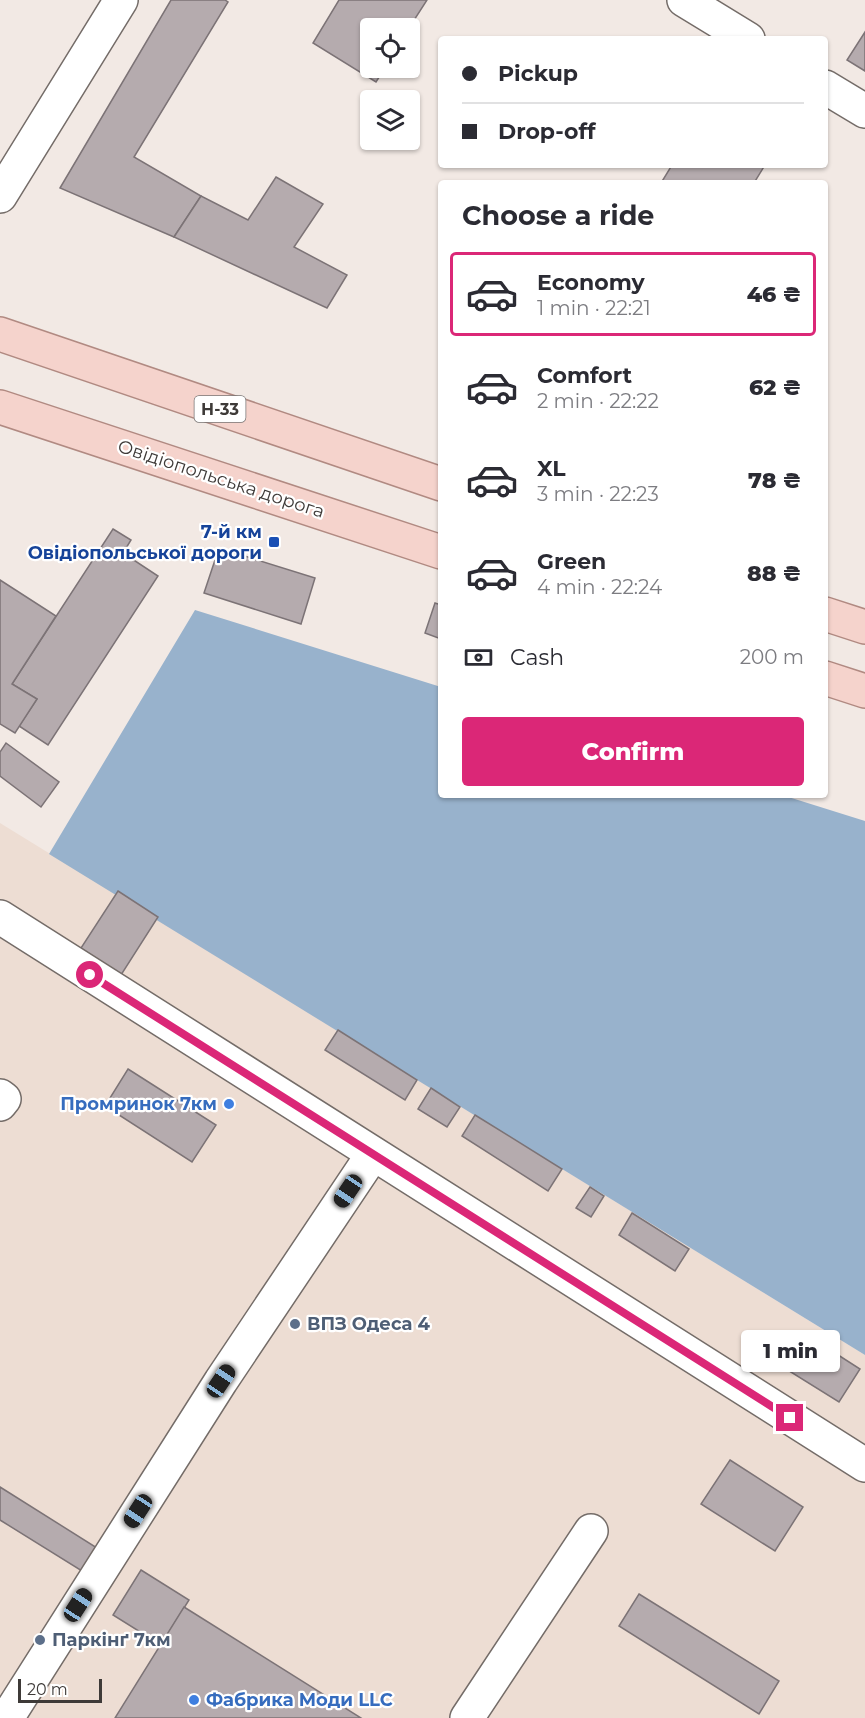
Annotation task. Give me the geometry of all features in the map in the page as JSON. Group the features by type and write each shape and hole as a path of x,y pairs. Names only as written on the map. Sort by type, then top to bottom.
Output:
{"main road":[{"name":"Н-33","path":"0,334 438,483"},
{"name":"Овідіопольська дорога","path":"0,407 438,551"},
{"path":"828,615 865,627"},
{"path":"828,679 865,691"}],"street":[{"path":"0,196 121,0"},
{"path":"684,0 743,36"},
{"path":"828,89 865,111"},
{"path":"0,917 865,1465"},
{"path":"0,1096 4,1099 0,1104"},
{"path":"7,1718 221,1381 373,1154"},
{"path":"467,1718 591,1531"}],"shaded area":[{"name":"Промринок 7км","path":"0,823 865,1355 865,1718 0,1718"}],"water":[{"path":"195,610 438,686 438,798 792,798 865,821 865,1355 49,854"}],"building":[{"path":"171,0 225,0 228,2 134,157 201,196 174,237 60,188"},
{"path":"339,0 427,0 415,18 360,18 360,72 313,43"},
{"path":"865,32 865,71 847,60"},
{"path":"670,168 763,168 756,180 663,180"},
{"path":"276,177 323,204 294,247 347,275 327,308 174,237 201,196 248,220"},
{"path":"113,529 131,540 123,553 158,576 48,745 19,726 37,699 12,684"},
{"path":"219,548 315,578 301,624 204,593"},
{"path":"0,580 56,616 12,684 37,699 15,733 0,724"},
{"path":"435,603 438,604 438,638 425,633"},
{"path":"6,743 59,782 41,807 0,776 0,752"},
{"path":"118,891 158,917 121,975 81,948"},
{"path":"338,1030 417,1080 405,1100 325,1050"},
{"path":"128,1069 216,1125 192,1162 105,1106"},
{"path":"431,1088 460,1107 447,1127 418,1109"},
{"path":"475,1115 562,1169 548,1191 462,1136"},
{"path":"590,1187 604,1196 591,1217 576,1208"},
{"path":"632,1213 689,1249 675,1271 619,1235"},
{"path":"807,1335 860,1369 839,1402 786,1369"},
{"path":"730,1460 803,1507 775,1551 701,1504"},
{"path":"0,1487 105,1553 90,1576 0,1520"},
{"path":"141,1570 189,1600 161,1645 113,1615"},
{"path":"639,1594 779,1681 759,1714 619,1626"},
{"path":"184,1607 361,1718 115,1718"}],"place":[{"name":"7-й км Овідіопольської дороги","path":"274,542"},
{"name":"Промринок 7км","path":"229,1104"},
{"name":"ВПЗ Одеса 4","path":"295,1324"},
{"name":"Паркінґ 7км","path":"40,1640"},
{"name":"Фабрика Моди LLC","path":"194,1700"}],"route":[{"path":"90,975 790,1418"}]}
